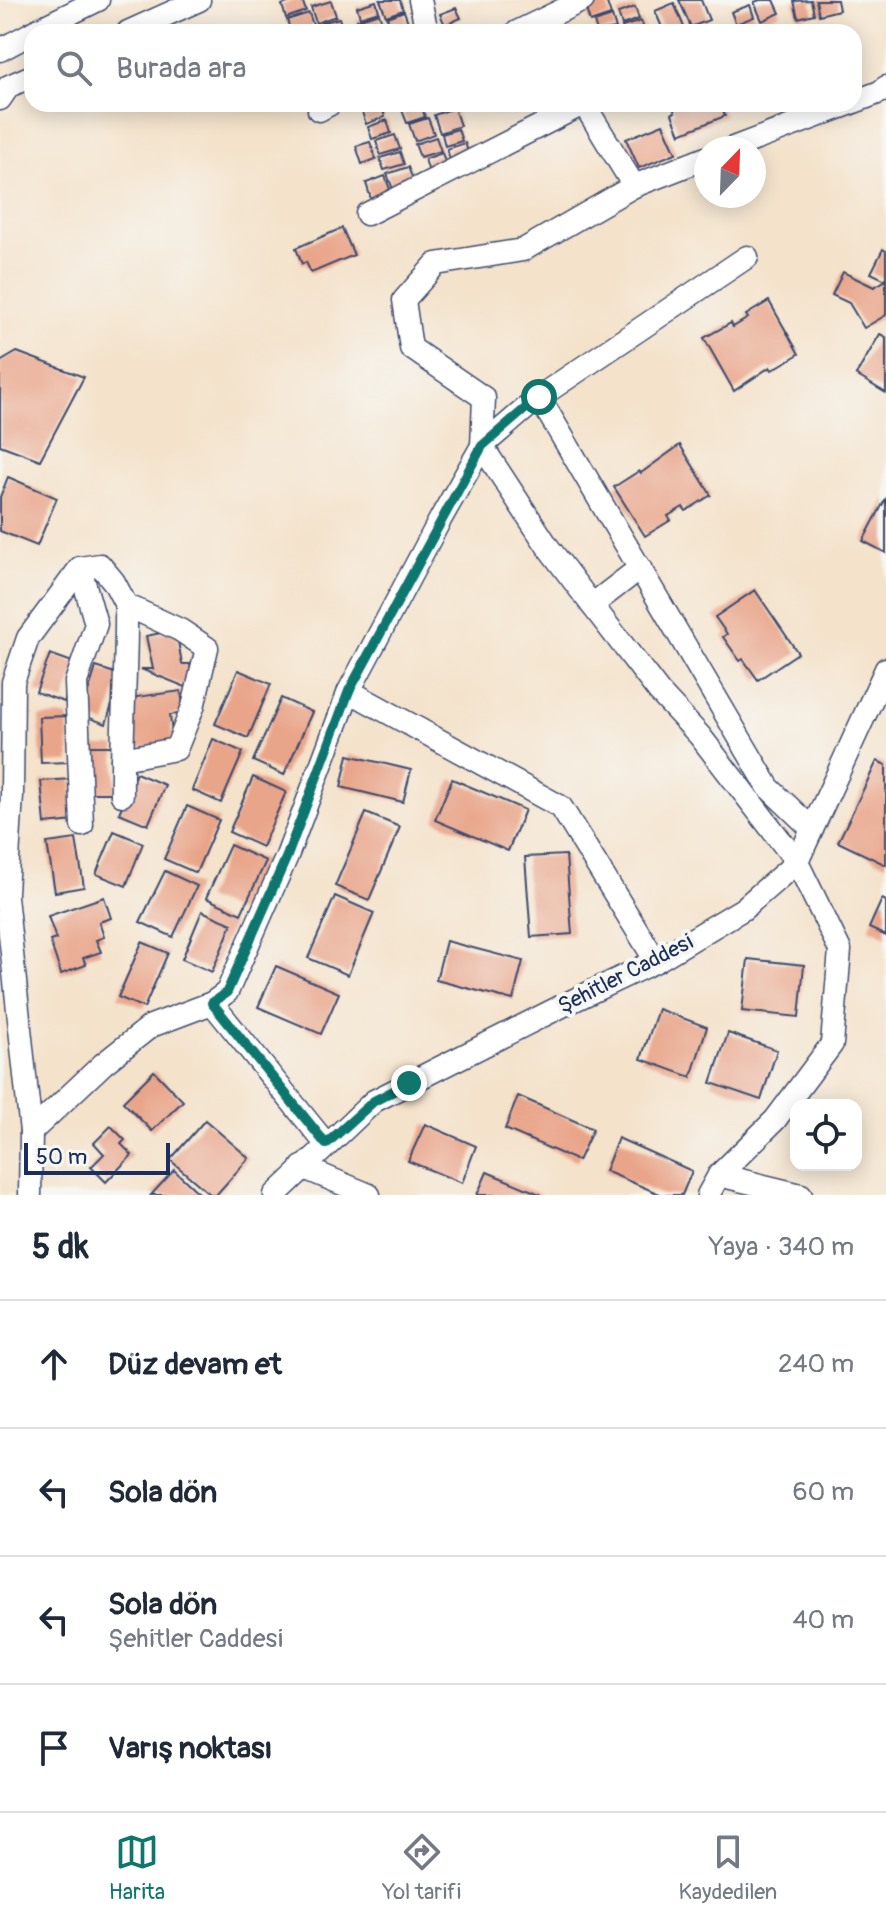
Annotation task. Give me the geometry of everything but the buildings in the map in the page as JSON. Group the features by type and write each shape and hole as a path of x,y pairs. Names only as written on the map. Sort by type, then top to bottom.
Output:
{"street":[{"path":"48,24 98,0"},
{"path":"142,24 176,5 199,0"},
{"path":"420,0 425,24"},
{"path":"534,24 583,0"},
{"path":"0,50 24,36"},
{"path":"0,99 9,86 24,79"},
{"path":"862,99 886,87"},
{"path":"367,214 568,112"},
{"path":"589,112 634,186"},
{"path":"764,136 827,112"},
{"path":"694,163 634,186 523,250 436,264 404,300 411,348 484,398 482,446 548,547 659,692 700,736 797,862 840,950 832,1044 775,1120 719,1175 708,1195"},
{"path":"31,1132 103,1064 151,1026 212,1003 227,992 281,870 349,691 482,446 539,397 747,257"},
{"path":"539,397 769,788 812,829"},
{"path":"6,892 12,795 13,682 28,638 80,568 100,565 114,582 126,605 127,656 121,726 122,795"},
{"path":"80,568 96,624 76,682 82,825"},
{"path":"592,605 640,568"},
{"path":"122,759 176,749 193,707 207,648 180,630 126,605"},
{"name":"Şehitler Caddesi","path":"275,1195 374,1101 656,961 743,909 797,862 886,669"},
{"path":"349,691 561,807 656,961"},
{"path":"0,845 31,1132 30,1195"},
{"path":"212,1003 326,1144"},
{"path":"302,1167 369,1195"},
{"path":"719,1175 801,1195"}],"route":[{"path":"409,1083 374,1101 326,1144 212,1003 227,992 287,856 349,691 441,518 482,446 539,397"}]}
